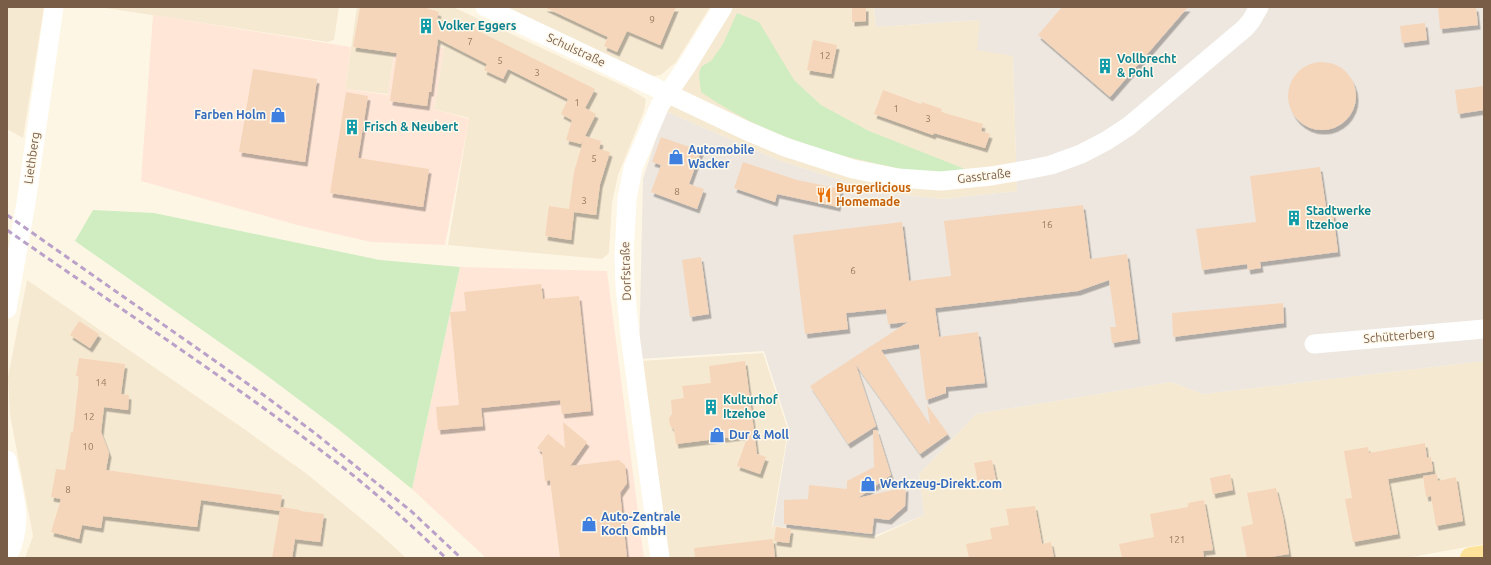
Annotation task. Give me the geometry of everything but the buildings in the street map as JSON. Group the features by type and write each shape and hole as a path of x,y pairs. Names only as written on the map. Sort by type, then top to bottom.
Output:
{"main road":[{"path":"1471,558 1484,556"}],"street":[{"name":"Liethberg","path":"7,309 26,203 54,7"},
{"name":"Schulstraße","path":"485,7 667,94"},
{"name":"Dorfstraße","path":"660,558 630,335 625,286 624,255 626,207 633,168 660,105 686,67 723,7"},
{"name":"Gasstraße","path":"667,94 779,145 853,169 882,176 919,180 941,181 991,176 1032,169 1062,161 1111,138 1129,126 1245,28 1259,7"},
{"name":"Schütterberg","path":"1314,344 1484,329"},
{"path":"7,460 18,515 16,534 7,558"}],"shaded area":[{"path":"7,7 44,7 23,138 7,129"},
{"path":"99,7 339,7 334,40 328,42"},
{"path":"357,7 453,7 628,88 646,99 644,111 618,175 612,203 609,253 602,259 448,245 469,118 434,109 444,47 397,34 388,94 345,89"},
{"path":"505,7 710,7 676,62 661,75 653,76 641,72"},
{"path":"731,7 874,7 876,27 980,20 1013,56 1017,191 943,199 882,193 780,161 665,111"},
{"path":"874,7 1484,7 1484,361 1203,394 1171,382 976,414 919,474 924,515 874,536 773,526 789,429 764,351 639,359 643,179 665,111 780,161 882,193 943,199 1017,191 1013,56 977,50 980,20 876,27"},
{"path":"153,15 351,47 345,89 388,95 397,35 444,48 434,109 469,119 445,245 371,242 297,225 141,181"},
{"path":"460,267 607,271 644,558 486,558 412,489"},
{"path":"27,280 237,424 307,474 380,534 406,558 25,558 33,536 10,415 8,377"},
{"path":"763,353 788,430 772,526 874,538 924,515 919,474 976,414 1171,382 1203,394 1484,361 1484,544 1406,558 667,558 640,361"}],"green space":[{"path":"737,13 759,22 794,80 821,105 869,131 970,171 941,173 916,172 851,158 806,144 762,127 721,105 701,92 699,75 700,70 702,66 711,61 723,44"},
{"path":"93,210 154,213 380,260 460,267 412,489 338,429 262,372 75,241"}],"railway":[{"path":"7,215 265,396 316,434 411,511 461,558"},
{"path":"7,230 182,350 312,443 378,496 446,558"}],"place":[{"name":"Volker Eggers","path":"426,26"},
{"name":"Vollbrecht & Pohl","path":"1105,66"},
{"name":"Farben Holm","path":"278,115"},
{"name":"Frisch & Neubert","path":"352,127"},
{"name":"Automobile Wacker","path":"676,157"},
{"name":"Burgerlicious Homemade","path":"824,195"},
{"name":"Stadtwerke Itzehoe","path":"1294,218"},
{"name":"Kulturhof Itzehoe","path":"711,407"},
{"name":"Dur & Moll","path":"717,435"},
{"name":"Werkzeug-Direkt.com","path":"868,484"},
{"name":"Auto-Zentrale Koch GmbH","path":"589,524"}]}
